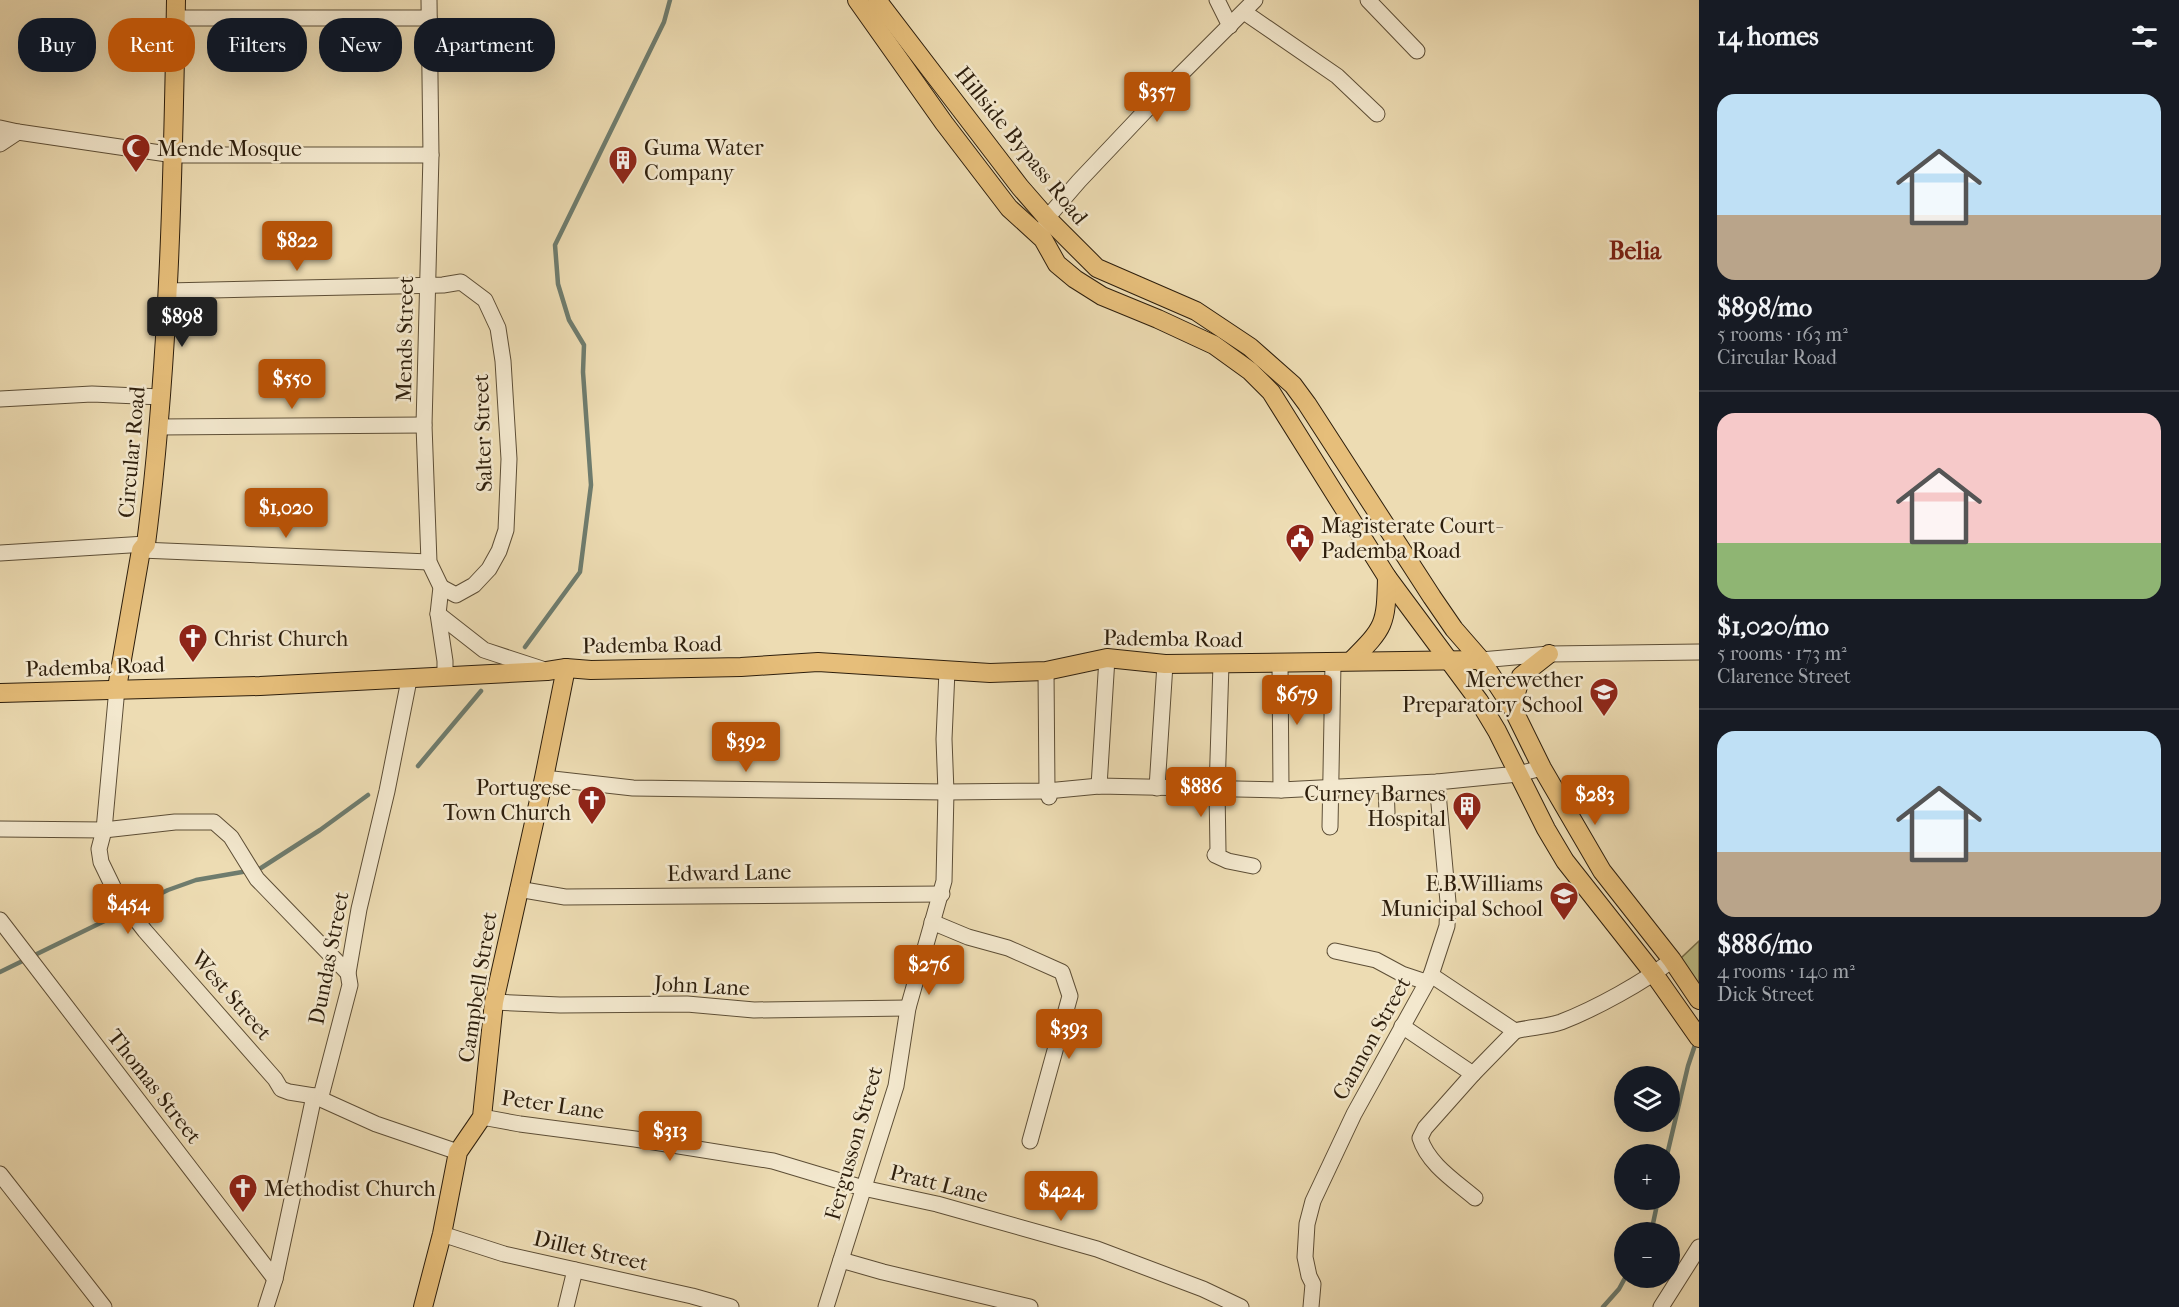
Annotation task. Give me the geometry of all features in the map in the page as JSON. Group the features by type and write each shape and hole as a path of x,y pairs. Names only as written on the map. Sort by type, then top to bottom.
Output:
{"main road":[{"name":"Hillside Bypass Road","path":"858,0 944,123 1009,208 1042,239 1057,264 1102,296 1158,318 1214,345 1250,371 1271,392 1387,577 1479,701 1565,861 1654,974 1699,1038"},
{"name":"Hillside Bypass Road","path":"877,0 1020,187 1097,268 1196,311 1250,347 1293,385 1432,597 1454,629 1481,660 1512,707 1542,768 1602,871 1672,960 1699,1000"},
{"name":"Circular Road","path":"117,688 143,547 160,428 174,154 175,9"},
{"path":"1342,662 1382,628 1386,613 1387,577"},
{"path":"125,651 143,687 154,688"},
{"path":"1512,707 1521,676 1549,654"},
{"name":"Pademba Road","path":"0,693 409,680 566,668 591,670 729,667 818,662 990,673 1046,671 1107,658 1165,664 1481,660"},
{"name":"Campbell Street","path":"423,1307 442,1234 458,1152 482,1116 494,1002 566,668"},
{"path":"1546,829 1569,816"}],"street":[{"name":"Mends Street","path":"429,0 429,18"},
{"path":"1217,0 1230,26"},
{"path":"1042,239 1047,218 1079,181 1151,104 1256,0"},
{"path":"1368,0 1417,51"},
{"path":"175,9 429,18"},
{"path":"1245,12 1337,76 1377,114"},
{"name":"Mends Street","path":"429,72 430,155 424,425 429,562 441,588"},
{"path":"0,128 174,154 430,155"},
{"path":"0,144 18,132"},
{"name":"Salter Street","path":"428,285 461,282 485,300 498,328 503,361 509,459 506,530 499,551 489,569 474,585 456,595 441,588"},
{"path":"168,291 428,285"},
{"path":"0,399 92,394 161,397"},
{"path":"160,428 424,425"},
{"path":"0,553 143,547 429,562"},
{"path":"441,588 438,614 446,661 445,676"},
{"path":"438,614 484,650 547,671"},
{"path":"1481,660 1549,654 1699,652"},
{"path":"1099,786 1107,658"},
{"path":"1330,826 1330,786 1342,662"},
{"path":"1280,663 1281,790"},
{"path":"1157,788 1165,664"},
{"path":"1221,664 1217,790 1218,851 1215,855 1228,861 1253,866"},
{"name":"Fergusson Street","path":"826,1307 896,1086 908,1008 942,894 947,671"},
{"path":"1046,671 1048,794"},
{"name":"Dundas Street","path":"266,1307 275,1279 314,1096 321,1096 350,985 348,973 359,909 387,791 409,680"},
{"name":"West Street","path":"117,688 104,830 99,849 102,862 117,895 275,1079 281,1089 314,1096 376,1124 458,1152"},
{"path":"544,778 633,788 1048,794 1099,786 1281,790 1386,785 1518,774 1542,768"},
{"name":"Cannon Street","path":"1311,1307 1313,1284 1305,1257 1307,1224 1313,1201 1354,1114 1429,979 1448,926 1448,902 1437,782"},
{"path":"1386,785 1387,813"},
{"path":"0,830 104,830 175,822 214,822 231,837 257,879 348,973"},
{"name":"Edward Lane","path":"518,889 565,897 942,894"},
{"name":"Thomas Street","path":"0,920 275,1279"},
{"path":"932,922 1008,948 1062,972 1070,996 1030,1141"},
{"path":"1335,951 1376,960 1402,974 1429,979 1515,1031"},
{"path":"1474,1198 1424,1150 1420,1138 1425,1128 1515,1031 1559,1022 1583,1012 1654,974 1672,960"},
{"name":"John Lane","path":"494,1002 560,1005 687,1004 754,1010 908,1008"},
{"path":"1402,1026 1473,1074"},
{"name":"Peter Lane","path":"482,1116 520,1124 773,1161 863,1188"},
{"path":"0,1174 104,1307"},
{"name":"Pratt Lane","path":"863,1188 937,1204 1097,1249 1203,1289 1241,1307"},
{"name":"Dillet Street","path":"442,1234 504,1254 691,1301 731,1307"},
{"path":"1661,1307 1699,1247"},
{"path":"840,1260 1030,1307"},
{"path":"566,1307 575,1270"}],"green space":[{"path":"1699,941 1699,991 1680,959"}],"waterway":[{"path":"525,647 580,572 591,485 583,372 584,345 569,320 558,284 555,245 664,22 670,0"},
{"path":"418,766 481,691"},
{"path":"256,870 320,830 368,795"},
{"path":"0,972 168,890 196,880 248,871"},
{"path":"1670,1144 1696,1042"},
{"path":"1653,1222 1656,1210"},
{"path":"1603,1307 1620,1288"}],"place":[{"name":"Mende Mosque","path":"136,174"},
{"name":"Guma Water Company","path":"623,186"},
{"name":"Magisterate Court- Pademba Road","path":"1300,564"},
{"name":"Christ Church","path":"193,664"},
{"name":"Merewether Preparatory School","path":"1604,718"},
{"name":"Portugese Town Church","path":"592,826"},
{"name":"Curney Barnes Hospital","path":"1467,832"},
{"name":"E.B.Williams Municipal School","path":"1564,922"},
{"name":"Methodist Church","path":"243,1214"}],"district":[{"name":"Belia","path":"1635,251"}]}
